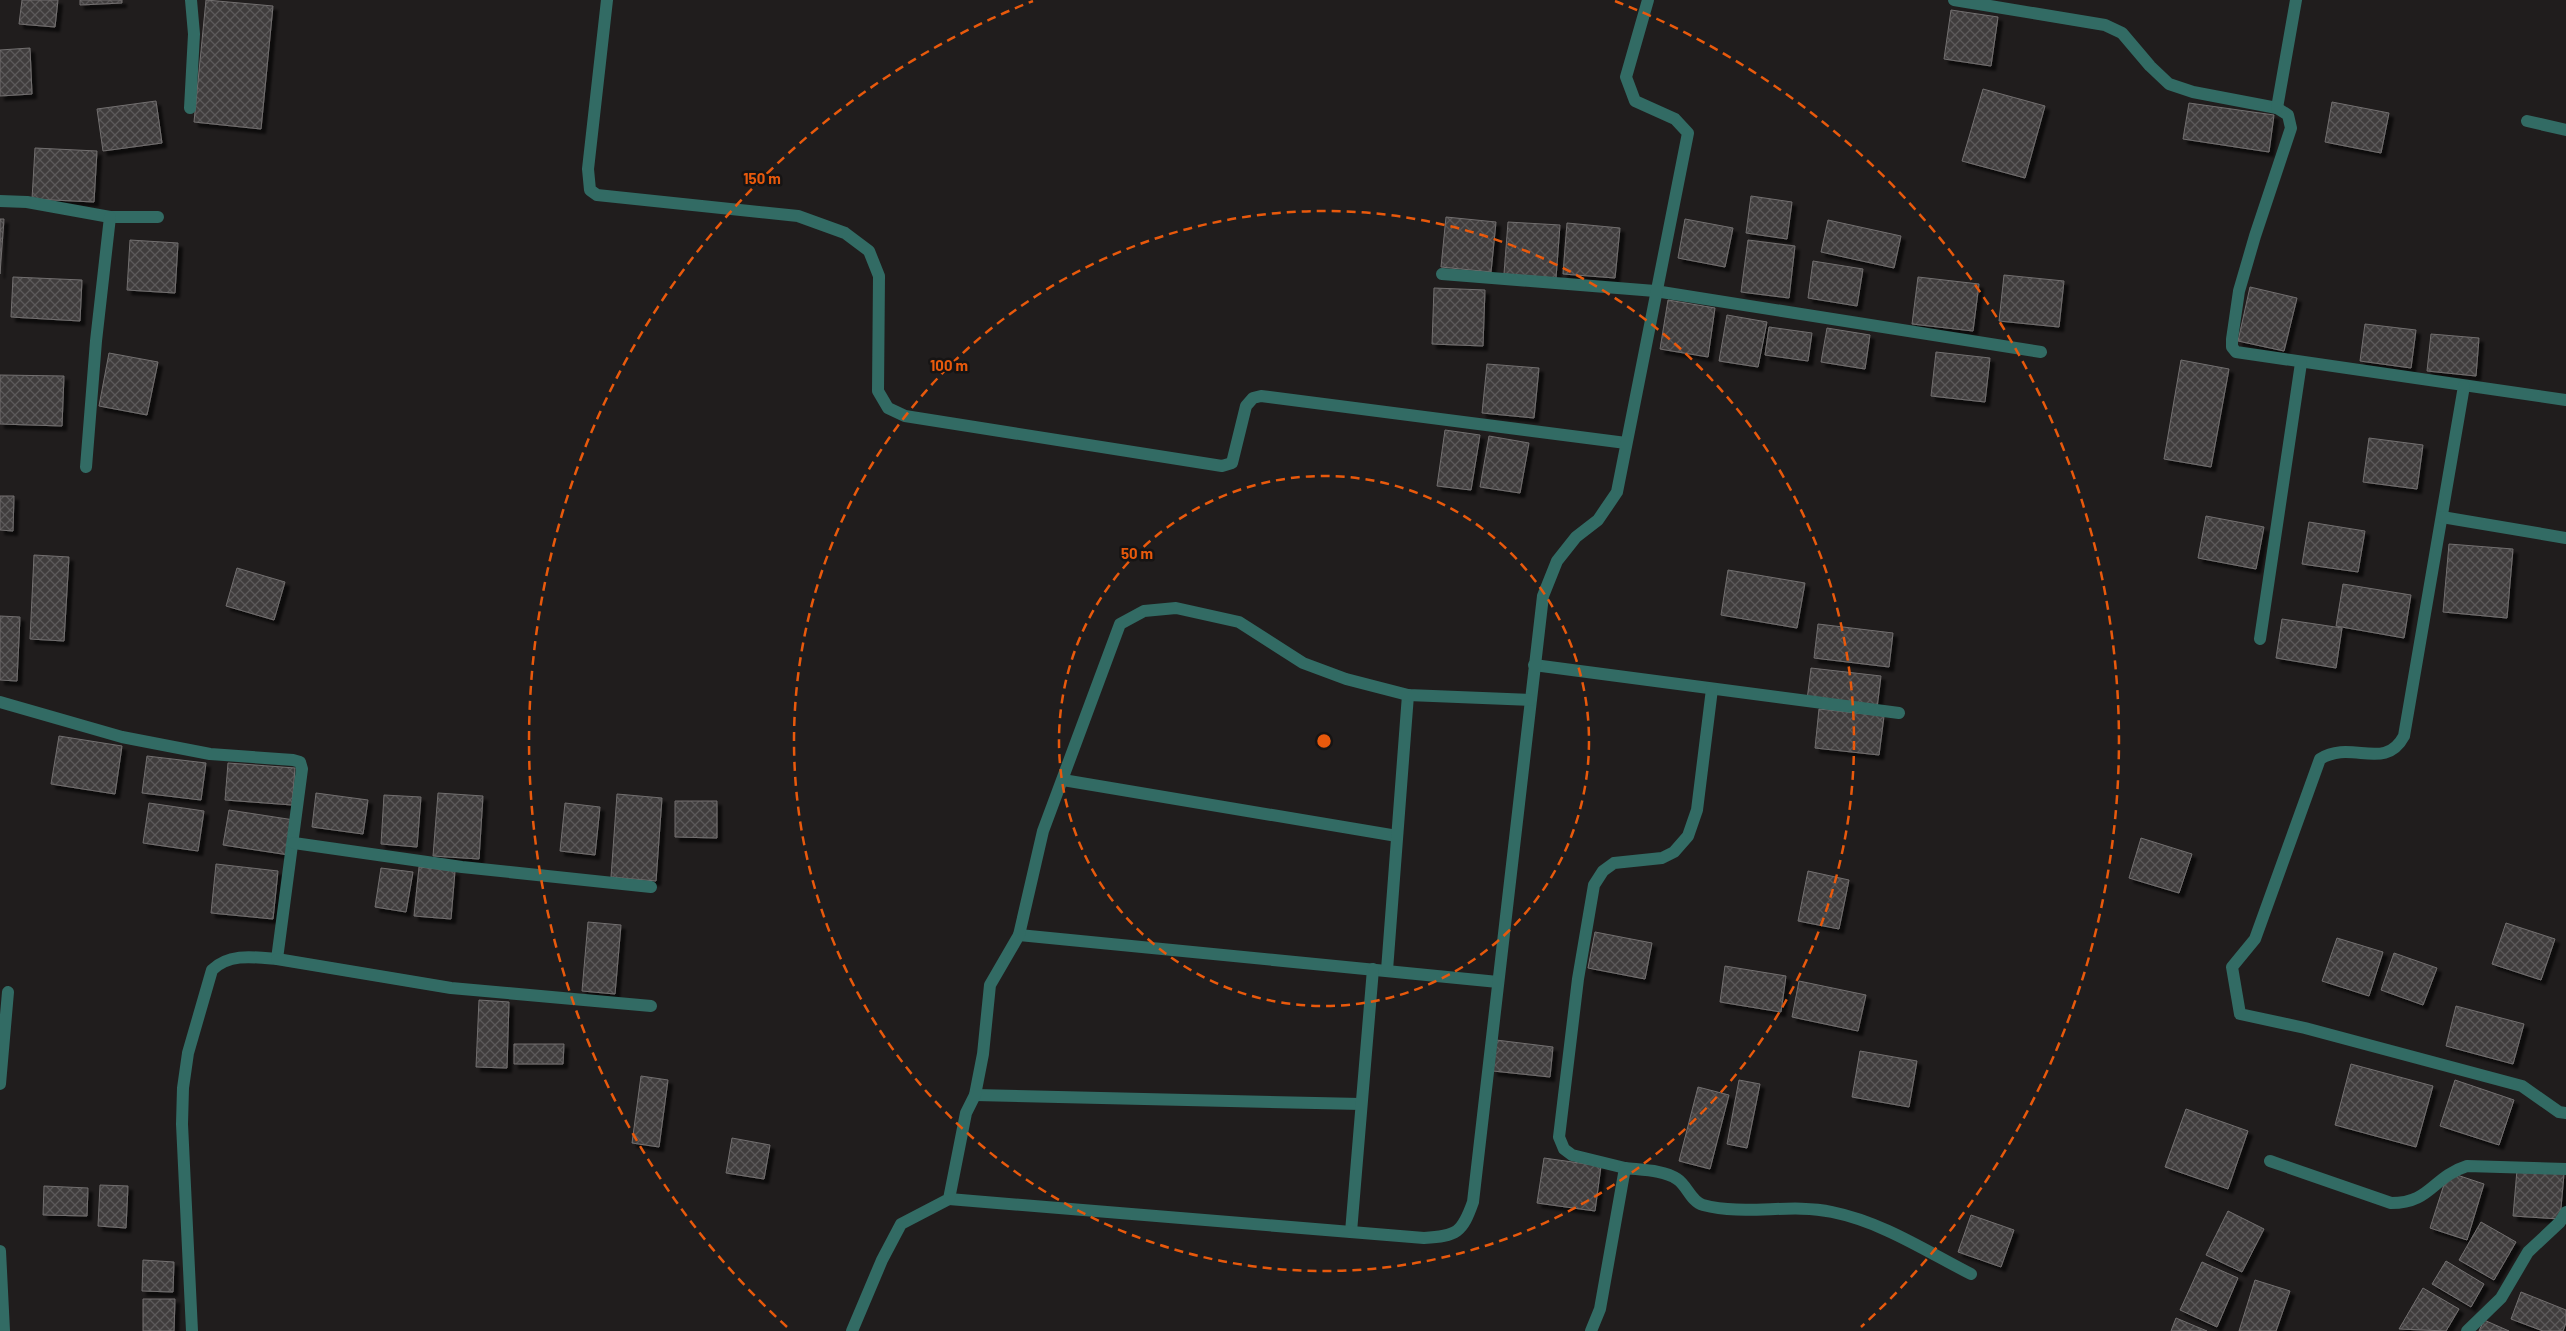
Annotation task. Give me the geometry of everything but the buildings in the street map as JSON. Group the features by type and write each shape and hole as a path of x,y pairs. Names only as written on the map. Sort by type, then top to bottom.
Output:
{"street":[{"path":"190,108 194,34 191,0"},
{"path":"607,0 588,169 590,190 598,195 798,216 845,233 869,252 879,276 878,391 888,408 905,416 1222,466 1232,463 1246,406 1253,398 1261,396 1626,443"},
{"path":"852,1331 882,1260 901,1224 949,1199 1351,1232 1440,1237 1448,1237 1465,1225 1473,1202 1543,596 1556,561 1576,537 1598,520 1616,492 1688,134 1675,119 1635,101 1626,76 1648,0"},
{"path":"1954,0 2105,26 2122,32 2150,66 2169,84 2193,92 2277,108 2288,115 2291,128 2239,291 2232,347 2236,352 2245,355 2566,400"},
{"path":"2277,108 2296,0"},
{"path":"2527,120 2566,130"},
{"path":"0,201 27,202 110,217 158,217"},
{"path":"86,467 96,341 110,217"},
{"path":"1442,274 1655,291 2041,352"},
{"path":"2260,639 2301,363"},
{"path":"2464,386 2404,736 2398,747 2390,753 2331,752 2320,759 2255,939 2232,967 2240,1014 2305,1028 2522,1086 2559,1112 2566,1113"},
{"path":"2442,517 2566,538"},
{"path":"949,1199 966,1113 975,1096 983,1054 990,985 1019,935 1043,831 1120,624 1144,611 1176,608 1239,622 1303,663 1346,679 1408,695 1530,700"},
{"path":"1534,665 1899,713"},
{"path":"1712,689 1697,810 1688,836 1674,852 1662,858 1614,863 1603,871 1594,885 1578,979 1559,1137 1564,1149 1572,1155 1625,1168 1670,1175 1679,1180 1700,1205 1724,1209 1795,1208 1822,1211 1872,1223 1971,1274"},
{"path":"1387,970 1408,695"},
{"path":"0,702 122,737 210,754 300,762 302,778 277,959"},
{"path":"1063,780 1397,836"},
{"path":"294,842 462,867 652,886"},
{"path":"1019,935 1498,982"},
{"path":"192,1331 182,1124 183,1088 188,1053 212,970 221,960 234,958 277,959 451,988 651,1006"},
{"path":"1351,1232 1373,969"},
{"path":"0,1084 8,992"},
{"path":"975,1096 1361,1104"},
{"path":"2270,1161 2391,1204 2406,1204 2420,1199 2448,1174 2467,1166 2566,1169"},
{"path":"1591,1331 1600,1309 1625,1168"},
{"path":"2467,1331 2501,1298 2528,1252 2554,1228 2566,1212"},
{"path":"0,1251 4,1331"}]}
